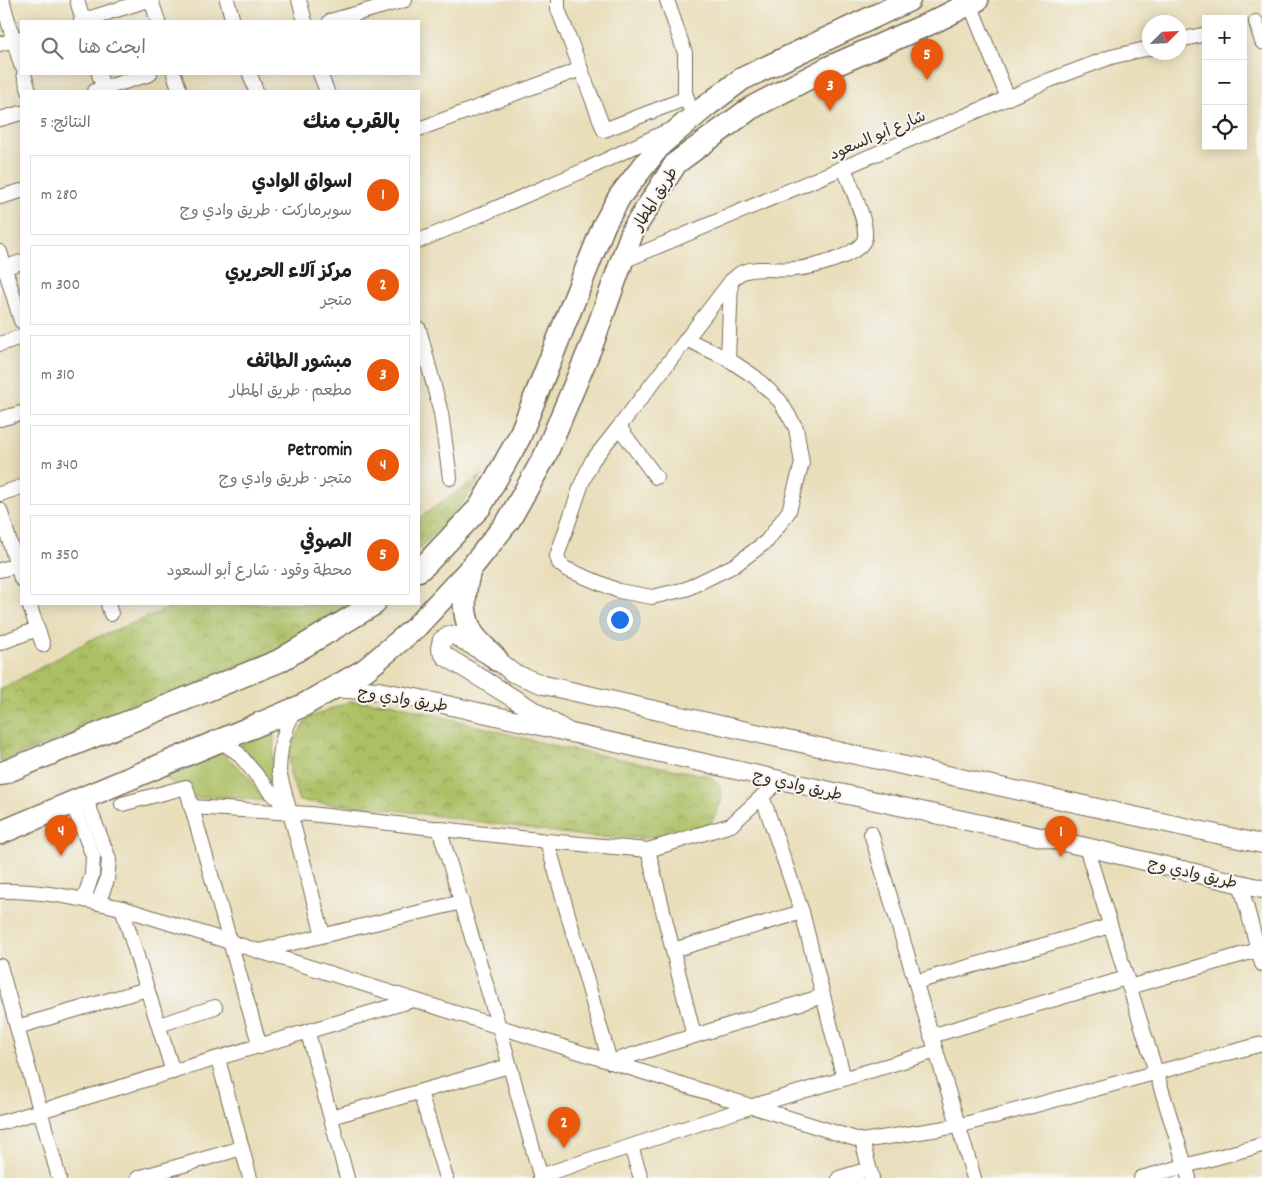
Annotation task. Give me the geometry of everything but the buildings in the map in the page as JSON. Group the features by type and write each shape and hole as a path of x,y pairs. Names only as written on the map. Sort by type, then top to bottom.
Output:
{"main road":[{"name":"طريق المطار","path":"422,567 480,507 519,438 604,225 620,196 689,112 742,79 909,0"},
{"name":"طريق المطار","path":"470,568 509,520 545,456 592,344 633,230 676,163 751,108 830,67 974,2"},
{"path":"470,568 465,586 466,615 471,632 497,660"},
{"name":"طريق وادي وج","path":"0,833 295,709 333,688 364,670 415,628 470,568"},
{"path":"0,774 279,662 372,605"}],"street":[{"path":"2,0 18,39 20,56"},
{"path":"77,0 82,20"},
{"path":"85,20 149,0 158,20"},
{"path":"226,0 233,20"},
{"path":"299,0 305,20"},
{"path":"334,20 405,0"},
{"path":"558,0 558,9 604,130 689,112"},
{"path":"667,0 685,53 685,92 689,112"},
{"path":"974,2 1008,98"},
{"path":"1254,22 1262,42"},
{"path":"1187,38 1202,35"},
{"path":"0,44 18,39"},
{"name":"شارع أبو السعود","path":"621,262 1050,80 1112,57 1142,50"},
{"path":"420,129 581,69"},
{"path":"24,75 29,90"},
{"path":"99,75 101,90 147,75"},
{"path":"174,75 180,90"},
{"path":"250,75 256,90"},
{"path":"320,75 326,90"},
{"path":"0,119 20,112"},
{"path":"420,241 585,170 689,112"},
{"path":"686,339 728,358 755,377 780,401 796,428 802,463 789,511 767,541 735,565 686,589 652,597 619,591 566,569 559,563 557,556 582,483 592,461 619,427 686,339 731,281 743,272 794,269 816,265 845,255 858,248 865,240 865,226 844,167"},
{"path":"0,197 20,191"},
{"path":"0,252 2,268 20,318"},
{"path":"2,268 20,262"},
{"path":"728,358 731,281"},
{"path":"0,344 20,337"},
{"path":"420,338 423,364 441,413 450,478"},
{"path":"0,419 20,413"},
{"path":"619,427 656,477"},
{"path":"0,494 20,487"},
{"path":"0,510 19,564 0,570"},
{"path":"29,605 43,646"},
{"path":"0,643 37,629"},
{"path":"568,732 445,656 440,648 440,644 446,637 454,635 497,660 513,673 544,685 589,696 1262,844"},
{"name":"طريق وادي وج","path":"333,688 378,691 568,732 1086,846 1240,882 1262,889"},
{"path":"295,709 286,728 280,749 279,772 323,935"},
{"path":"218,740 238,753 268,789 291,812"},
{"path":"191,807 291,812 547,841 648,850 731,825 780,780"},
{"path":"122,804 186,787 260,1047"},
{"path":"762,796 802,912 844,1079"},
{"path":"78,800 93,856 92,875 84,899"},
{"path":"78,800 109,859 106,880 98,903"},
{"path":"438,828 499,1027 540,1177 754,1106 936,1051"},
{"path":"871,832 974,1178"},
{"path":"547,841 610,1062"},
{"path":"1086,846 1187,1172"},
{"path":"648,850 694,1036"},
{"path":"1240,882 1262,964"},
{"path":"0,891 28,890 84,899 122,908 862,1141 958,1126 1262,1044"},
{"path":"259,952 462,902"},
{"path":"122,908 173,1072"},
{"path":"673,950 802,912"},
{"path":"916,982 1110,926"},
{"path":"932,1036 1128,982 1258,950"},
{"path":"0,966 59,1178"},
{"path":"17,1027 147,989"},
{"path":"610,1062 823,996"},
{"path":"0,1123 308,1033 413,1000"},
{"path":"159,1025 215,1007"},
{"path":"308,1033 347,1178"},
{"path":"218,1059 250,1178"},
{"path":"331,1117 510,1066"},
{"path":"420,1092 446,1178"},
{"path":"839,1178 871,1173 862,1141"},
{"path":"1141,1178 1187,1172 1262,1145"},
{"path":"631,1147 641,1178"},
{"path":"145,1177 242,1148"}],"green space":[{"path":"482,475 465,500 420,549 420,517"},
{"path":"178,605 357,605 319,632 163,700 0,762 0,690 90,640"},
{"path":"351,701 390,703 562,748 709,776 720,786 722,800 713,820 701,830 646,838 591,837 394,810 299,801 290,774 289,748 308,718"},
{"path":"274,731 274,792 260,767 241,745"},
{"path":"220,751 250,778 264,801 232,797 193,798 160,774"}],"place":[{"name":"الصوفي","path":"927,80"},
{"name":"مبشور الطائف","path":"830,111"},
{"name":"Petromin","path":"61,856"},
{"name":"اسواق الوادي","path":"1061,857"},
{"name":"مركز آلاء الحريري","path":"564,1148"}]}
